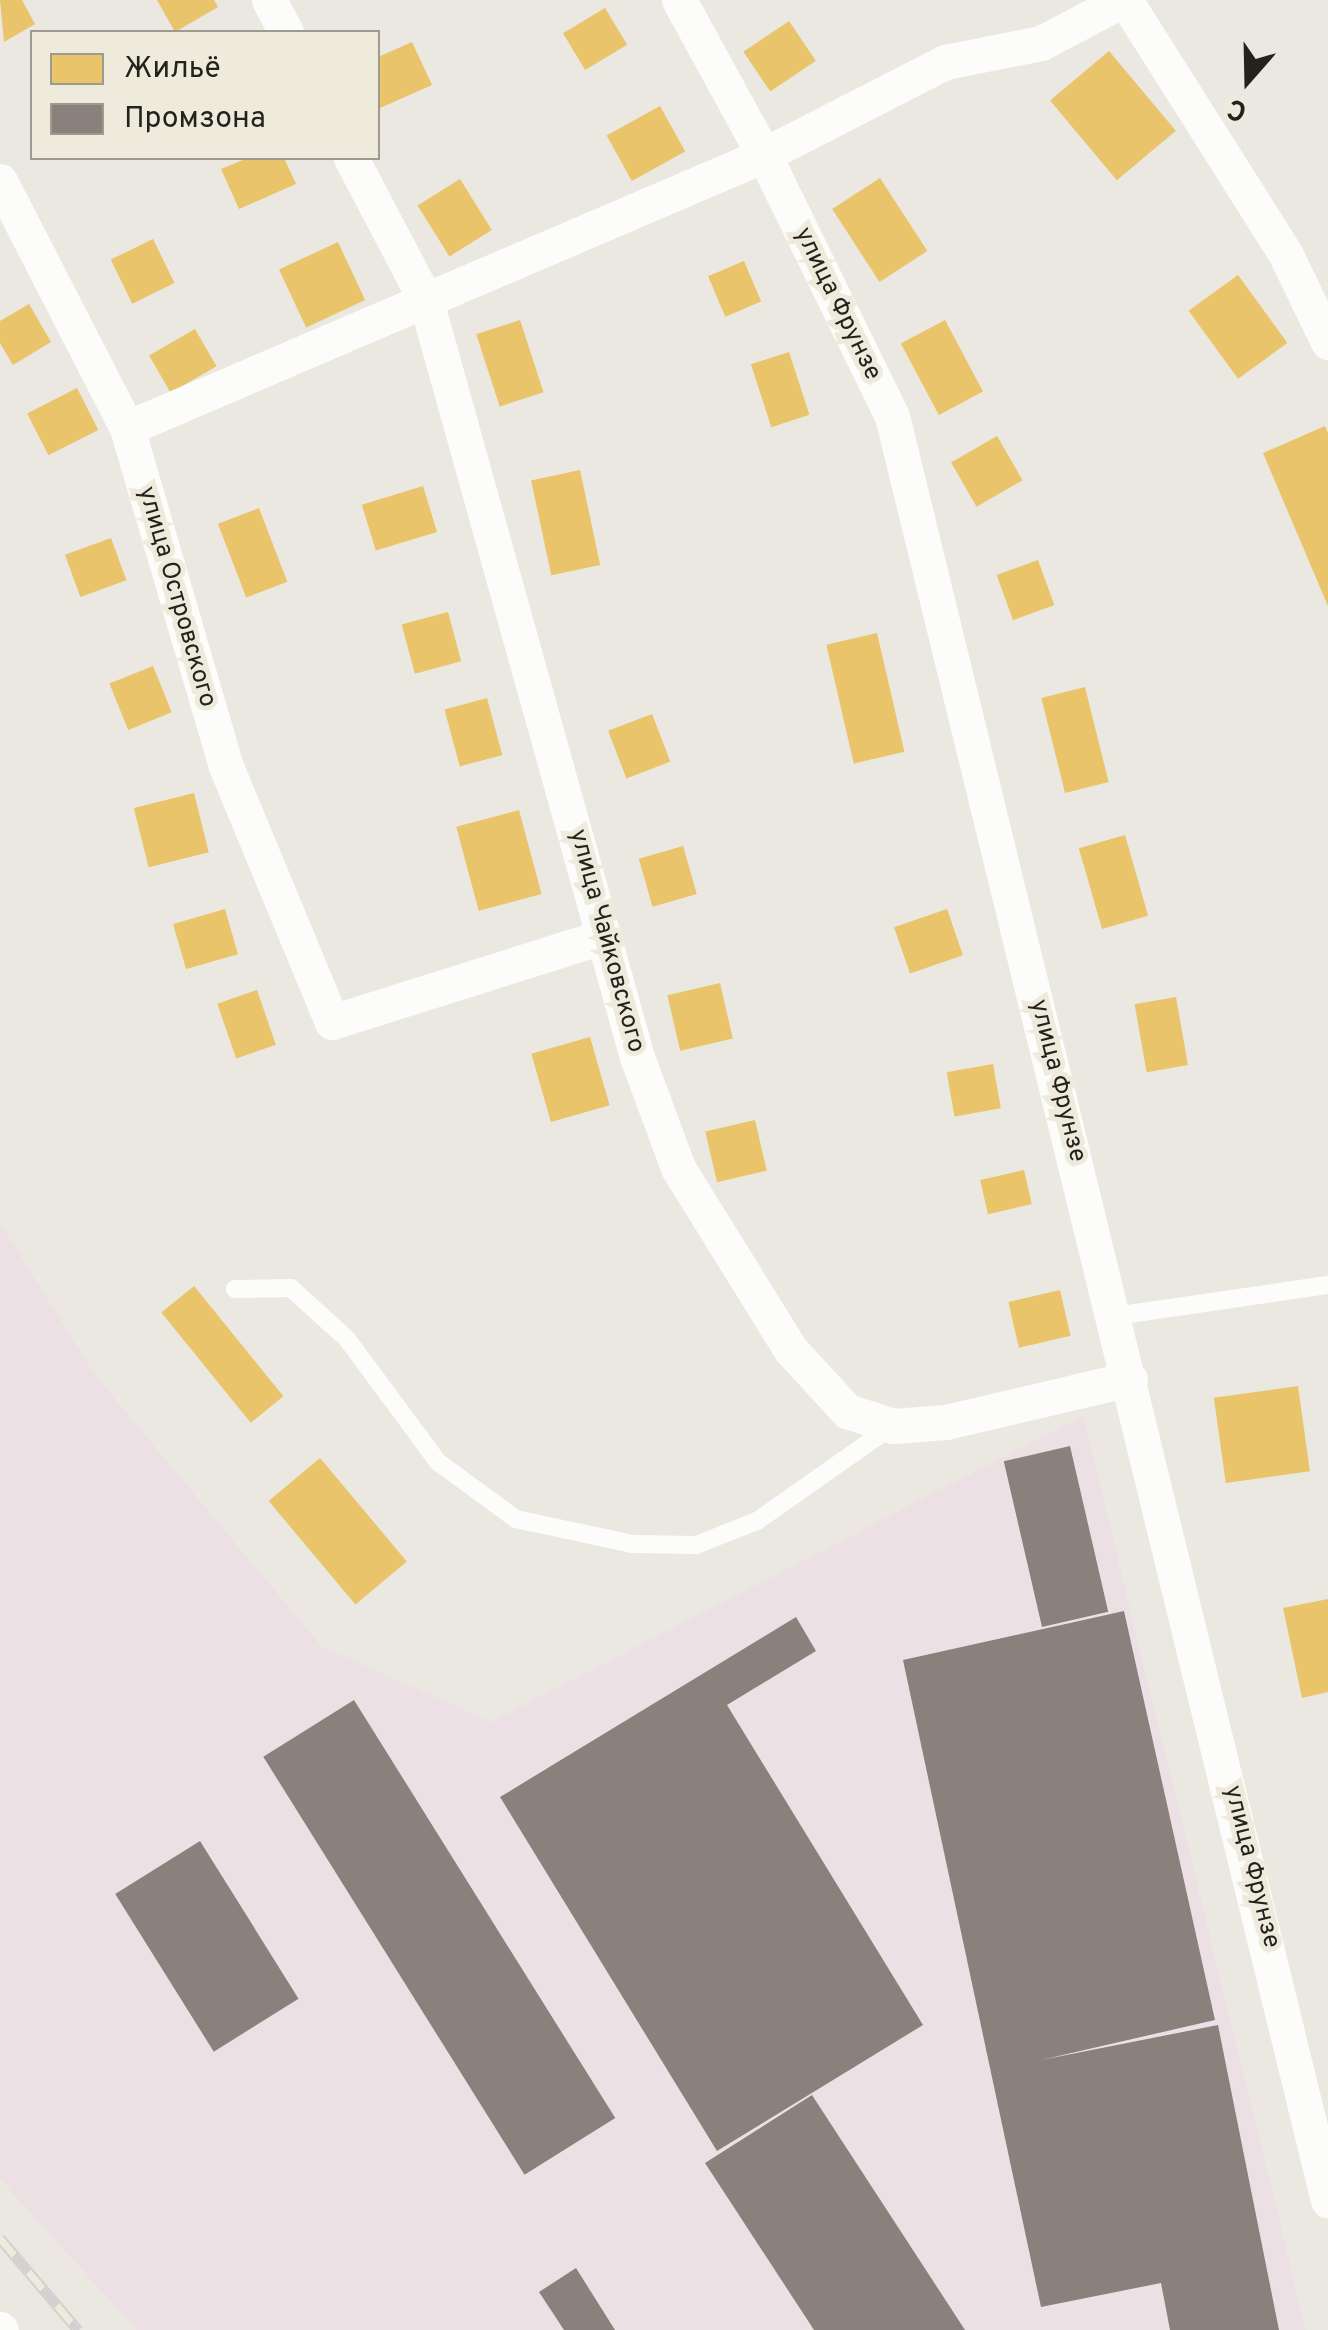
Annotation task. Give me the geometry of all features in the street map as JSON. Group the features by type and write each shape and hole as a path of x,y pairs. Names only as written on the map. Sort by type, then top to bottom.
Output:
{"street":[{"path":"269,0 285,30"},
{"name":"улица Фрунзе","path":"679,0 764,154 892,416 1115,1316 1328,2201"},
{"path":"126,428 764,154 945,62 1041,43 1124,0 1285,254 1328,342"},
{"name":"улица Чайковского","path":"352,160 426,301 637,1058 678,1168 791,1350 847,1411 893,1426 946,1422 1130,1378"},
{"name":"улица Островского","path":"0,181 126,428 225,764 332,1022 605,936"}],"lane":[{"path":"1115,1316 1328,1285"},
{"path":"235,1289 290,1288 347,1339 438,1462 516,1518 632,1544 696,1546 757,1520 893,1426"}],"shaded area":[{"path":"0,1223 95,1375 322,1647 491,1722 1083,1416 1306,2330 137,2330 0,2179"}],"building: Жильё":[{"path":"0,0 22,0 35,24 4,42"},
{"path":"157,0 214,0 218,7 174,30"},
{"path":"605,8 627,45 585,70 563,33"},
{"path":"789,21 816,61 770,92 743,52"},
{"path":"412,42 432,85 380,108 380,56"},
{"path":"1109,51 1176,131 1117,180 1050,100"},
{"path":"660,106 685,151 632,181 607,136"},
{"path":"243,160 285,160 296,184 239,209 221,169"},
{"path":"880,178 927,251 880,282 832,209"},
{"path":"460,179 492,230 449,256 418,205"},
{"path":"153,239 174,283 132,304 111,260"},
{"path":"338,242 365,300 306,327 279,269"},
{"path":"744,261 761,302 725,317 708,276"},
{"path":"1238,275 1287,343 1238,379 1189,311"},
{"path":"29,304 51,342 13,365 0,343 0,321"},
{"path":"520,320 543,392 500,406 476,334"},
{"path":"945,320 983,392 939,415 901,343"},
{"path":"195,329 216,366 171,393 149,356"},
{"path":"789,352 809,415 771,427 751,364"},
{"path":"77,388 98,430 48,455 27,413"},
{"path":"1325,426 1328,433 1328,606 1263,453"},
{"path":"997,436 1022,480 977,507 951,462"},
{"path":"580,470 600,565 551,575 531,480"},
{"path":"423,486 437,532 376,551 362,505"},
{"path":"259,508 287,582 246,598 218,524"},
{"path":"111,538 126,580 80,597 65,555"},
{"path":"1038,560 1054,605 1013,620 997,575"},
{"path":"448,612 461,661 415,674 402,624"},
{"path":"877,633 904,752 854,764 826,645"},
{"path":"153,666 172,712 128,730 109,684"},
{"path":"1085,687 1109,782 1065,793 1041,698"},
{"path":"487,698 502,755 460,766 444,709"},
{"path":"652,714 670,762 626,778 608,731"},
{"path":"194,793 209,852 149,867 134,808"},
{"path":"519,810 542,894 479,911 456,827"},
{"path":"1125,835 1148,916 1102,929 1079,848"},
{"path":"683,846 697,894 653,907 639,859"},
{"path":"225,909 238,954 186,969 173,924"},
{"path":"947,909 963,955 910,974 894,927"},
{"path":"720,983 733,1039 680,1051 667,995"},
{"path":"257,990 276,1045 236,1059 217,1004"},
{"path":"1176,997 1188,1065 1147,1072 1135,1004"},
{"path":"590,1037 610,1105 551,1122 531,1054"},
{"path":"993,1064 1001,1108 955,1116 947,1072"},
{"path":"755,1120 767,1171 717,1182 705,1131"},
{"path":"1024,1170 1032,1204 988,1214 980,1180"},
{"path":"194,1286 283,1396 251,1423 161,1312"},
{"path":"1060,1290 1071,1336 1019,1348 1008,1302"},
{"path":"1298,1386 1310,1471 1226,1483 1214,1398"},
{"path":"320,1458 407,1561 355,1604 269,1501"},
{"path":"1328,1599 1328,1692 1302,1698 1283,1608"}],"building: Промзона":[{"path":"1070,1446 1108,1612 1042,1627 1004,1461"},
{"path":"1124,1611 1215,2020 1041,2060 1218,2025 1279,2330 1170,2330 1161,2283 1041,2307 903,1660"},
{"path":"796,1617 816,1651 727,1705 923,2025 717,2151 500,1797"},
{"path":"354,1700 615,2118 525,2175 263,1757"},
{"path":"200,1841 299,1999 214,2052 115,1894"},
{"path":"812,2095 965,2330 814,2330 705,2163"},
{"path":"576,2268 615,2330 564,2330 539,2292"}],"railway":[{"path":"0,2238 78,2330"}]}
